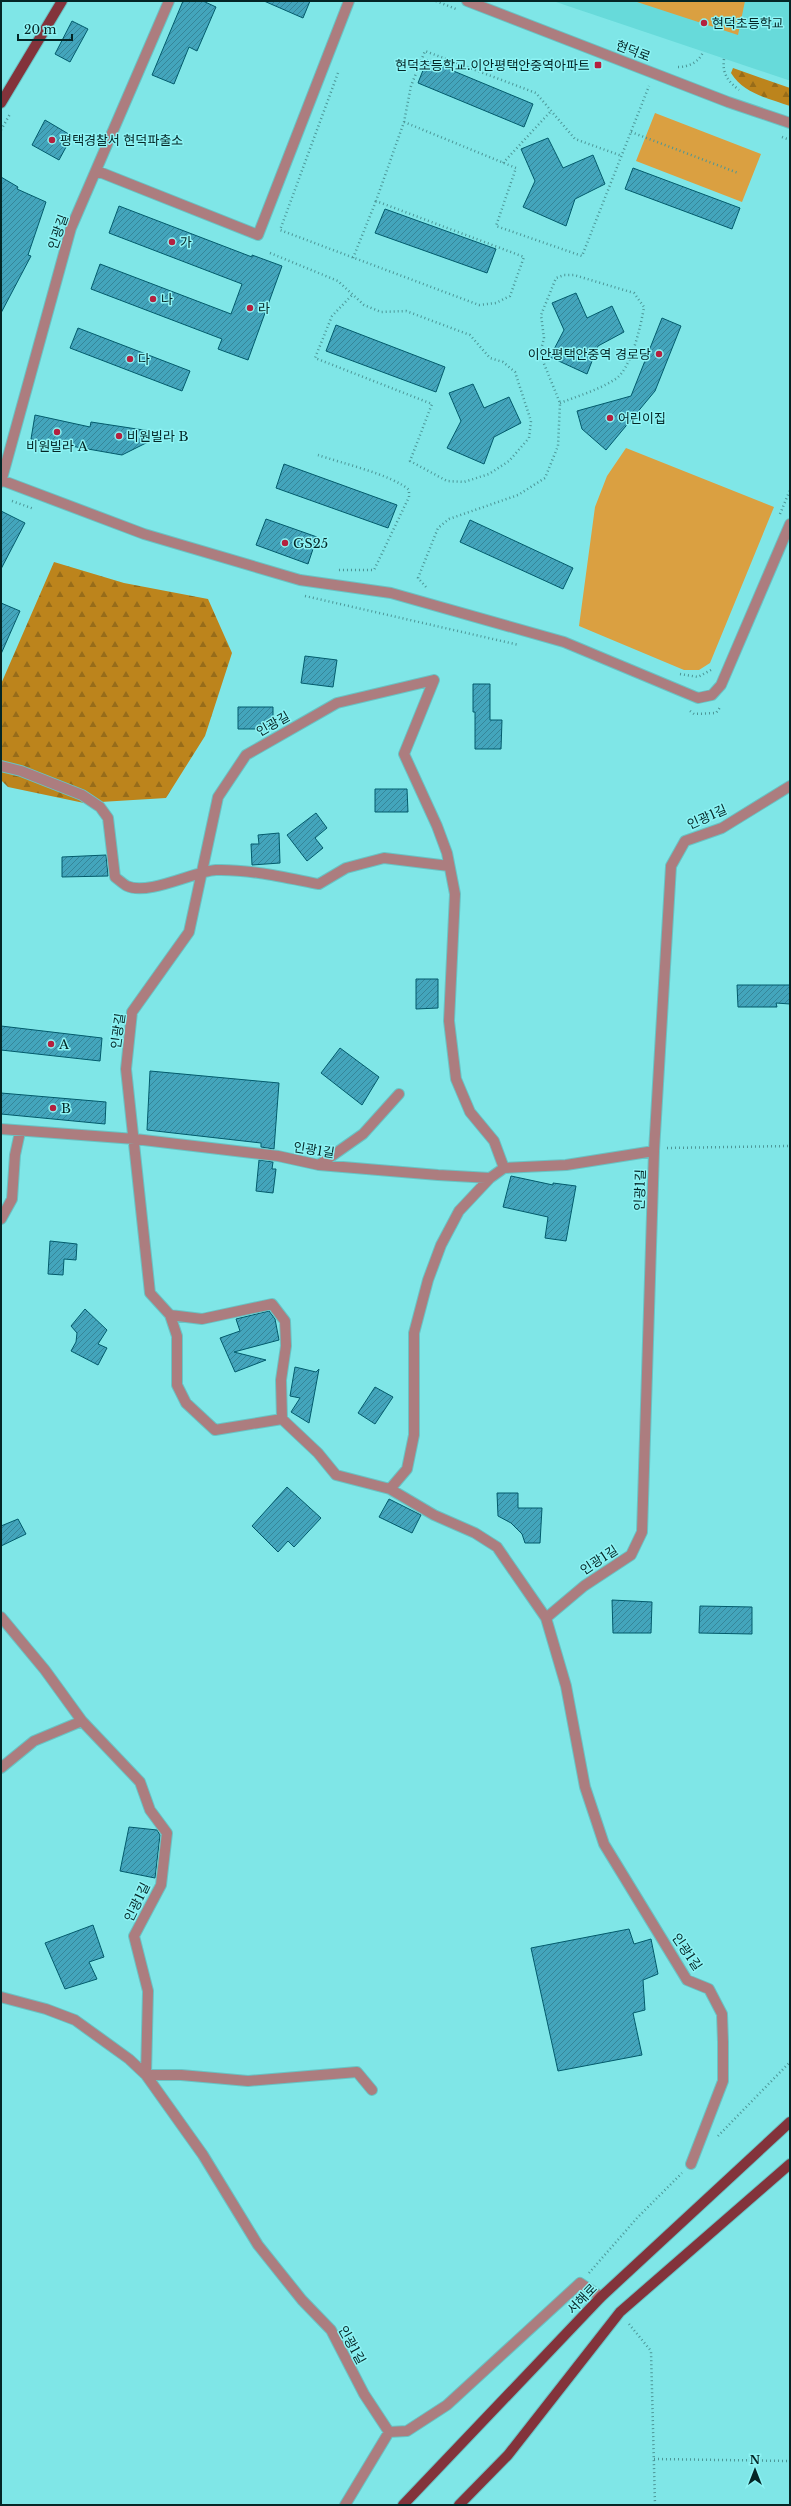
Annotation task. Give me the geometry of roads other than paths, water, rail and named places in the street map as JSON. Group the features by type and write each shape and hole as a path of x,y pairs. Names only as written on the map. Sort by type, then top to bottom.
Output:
{"main road":[{"path":"1,103 62,1"},
{"name":"서해로","path":"402,2505 601,2297 790,2122"},
{"path":"459,2505 508,2455 620,2312 790,2164"}],"street":[{"name":"인광길","path":"1,481 71,228 97,171 120,112 169,1"},
{"path":"97,171 258,235 349,1"},
{"name":"현덕로","path":"467,1 728,102 790,123"},
{"path":"1,481 144,534 300,580 392,593 564,642 698,698 712,695 721,685 790,524"},
{"name":"인광길","path":"135,1139 126,1069 132,1012 189,932 218,797 246,755 337,703 434,680 404,754 437,826 450,866"},
{"path":"1,766 21,771 82,794 100,807 108,818 115,877 128,887 147,887 175,883 202,872 224,871 277,876 319,884 346,868 384,858 450,866 455,894 450,1021 456,1079 470,1112 494,1141 504,1168"},
{"name":"인광1길","path":"546,1618 584,1586 631,1555 642,1532 654,1151 671,866 685,841 722,828 790,786"},
{"path":"319,1165 363,1134 399,1094"},
{"name":"인광1길","path":"1,1129 20,1132 135,1139 278,1156 319,1165 490,1178"},
{"path":"1,1219 12,1199 15,1155 20,1132"},
{"path":"135,1139 142,1234 150,1293 170,1315 177,1336 177,1385 186,1403 216,1430 282,1419 281,1380 286,1346 285,1321 272,1304 202,1319 170,1315"},
{"path":"390,1489 408,1469 414,1435 414,1333 428,1280 441,1245 459,1211 490,1178 504,1168 566,1165 654,1151"},
{"name":"인광1길","path":"282,1419 318,1453 336,1475 390,1489 434,1515 475,1532 497,1547 546,1618 566,1686 585,1787 604,1844 687,1980 709,1989 722,2014 723,2081 691,2164"},
{"name":"인광1길","path":"1,1617 45,1670 82,1721 140,1782 150,1810 168,1833 160,1886 134,1936 148,1991 146,2075"},
{"path":"1,1768 34,1741 82,1721"},
{"name":"인광1길","path":"1,1997 46,2009 75,2020 130,2059 146,2075 203,2155 258,2245 302,2300 331,2330 364,2394 389,2432"},
{"path":"146,2075 181,2075 248,2081 357,2072 372,2090"},
{"path":"345,2505 389,2432 408,2431 447,2405 580,2283 601,2297"}],"place":[{"name":"현덕초등학교","path":"704,23"},
{"name":"현덕초등학교.이안평택안중역아파트","path":"598,65"},
{"name":"평택경찰서 현덕파출소","path":"52,140"},
{"name":"가","path":"172,242"},
{"name":"나","path":"153,299"},
{"name":"라","path":"250,308"},
{"name":"이안평택안중역 경로당","path":"659,354"},
{"name":"다","path":"130,359"},
{"name":"어린이집","path":"610,418"},
{"name":"비원빌라 A","path":"57,432"},
{"name":"비원빌라 B","path":"119,436"},
{"name":"GS25","path":"285,543"},
{"name":"A","path":"51,1044"},
{"name":"B","path":"53,1108"}]}
